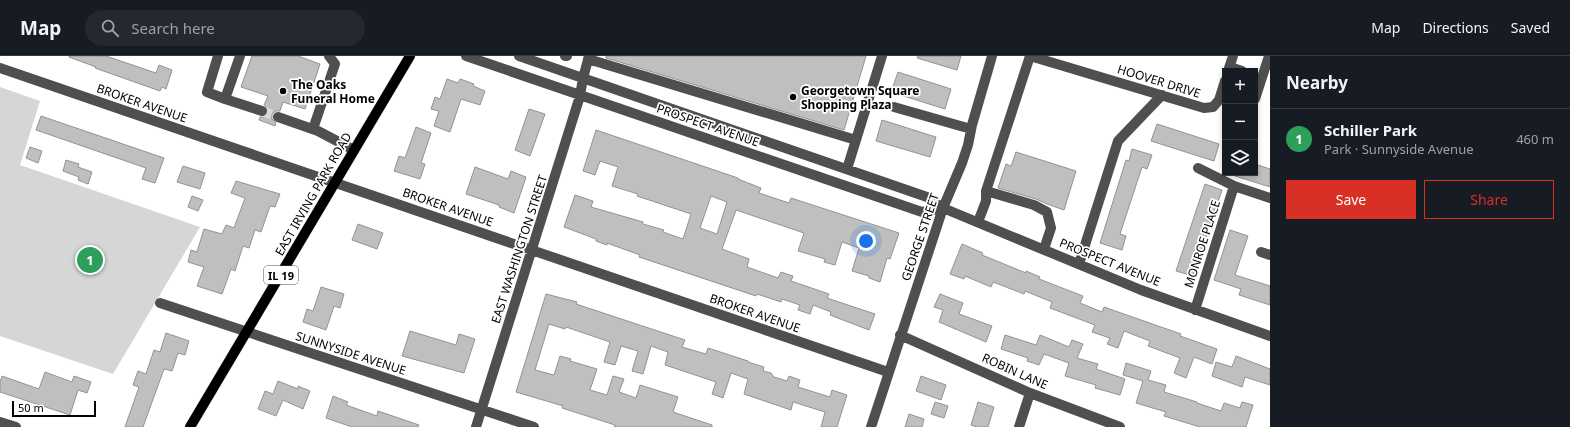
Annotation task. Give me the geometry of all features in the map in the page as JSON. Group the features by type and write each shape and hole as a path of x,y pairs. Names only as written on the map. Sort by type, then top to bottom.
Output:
{"main road":[{"name":"EAST IRVING PARK ROAD","path":"190,427 410,56"}],"street":[{"path":"218,56 207,92 262,112"},
{"path":"225,98 240,56"},
{"path":"313,129 335,64 329,56"},
{"name":"PROSPECT AVENUE","path":"466,56 922,212 942,208"},
{"name":"PROSPECT AVENUE","path":"519,56 927,197 942,208 1141,290 1270,336"},
{"path":"847,169 882,56"},
{"name":"GEORGE STREET","path":"871,427 942,208 962,163 968,145 971,129 992,56"},
{"path":"978,222 986,201 986,191 1030,56"},
{"name":"HOOVER DRIVE","path":"1030,56 1204,108 1213,107 1219,100 1222,90"},
{"path":"1229,68 1233,56"},
{"path":"1258,90 1269,56"},
{"path":"589,58 856,140"},
{"name":"EAST WASHINGTON STREET","path":"476,427 533,250 580,96 583,78 589,58"},
{"name":"BROKER AVENUE","path":"0,68 888,372"},
{"path":"1079,264 1118,141 1162,95"},
{"path":"894,107 971,129"},
{"path":"278,117 313,129 354,150"},
{"path":"1198,168 1234,186 1270,198"},
{"name":"MONROE PLACE","path":"1195,310 1234,186"},
{"path":"986,191 1034,205 1047,212 1051,228 1044,249"},
{"name":"SUNNYSIDE AVENUE","path":"160,303 534,427"},
{"name":"ROBIN LANE","path":"900,335 1030,393 1120,427"},
{"path":"1019,427 1030,393"},
{"path":"0,422 16,427"}],"shaded area":[{"path":"0,87 40,101 20,165 200,227 113,374 0,336"}],"building":[{"path":"69,56 106,56 156,73 159,65 172,70 166,89 162,87 160,91 95,68 96,67"},
{"name":"The Oaks Funeral Home","path":"252,56 298,56 320,64 305,109 283,102 280,111 276,111 272,114 272,119 276,123 275,126 259,120 260,117 264,117 268,113 268,109 264,105 268,96 241,87"},
{"name":"Georgetown Square Shopping Plaza","path":"606,56 866,56 844,130 606,58"},
{"path":"918,56 961,56 957,70 917,58"},
{"path":"898,72 951,89 945,109 891,92"},
{"path":"447,79 458,83 460,79 474,84 473,86 485,91 480,105 461,99 450,132 434,126 439,111 431,109 435,97 440,99"},
{"path":"529,109 545,114 530,156 515,150"},
{"path":"41,116 164,158 155,183 142,179 146,168 36,130"},
{"path":"882,120 936,137 930,157 876,141"},
{"path":"1157,124 1219,144 1214,161 1151,141"},
{"path":"416,127 431,133 421,163 425,164 420,179 394,171 399,156 405,158"},
{"path":"596,130 738,178 761,188 759,193 789,203 791,198 899,233 890,259 887,258 880,282 869,278 869,276 852,271 859,248 842,242 835,265 824,262 825,259 798,251 804,233 736,210 722,249 749,259 747,267 778,278 781,272 793,276 791,281 829,294 827,298 875,314 869,330 830,315 831,312 813,305 810,314 798,310 800,305 782,299 781,302 757,294 756,296 639,257 640,255 607,243 607,245 596,241 596,239 564,227 575,195 593,201 591,207 643,222 643,224 664,230 663,232 683,239 691,214 612,186 618,167 600,161 595,175 583,171","holes":["711,196 727,202 717,234 700,228"]},
{"path":"30,147 42,151 38,163 26,158"},
{"path":"1132,149 1152,155 1147,169 1142,167 1120,234 1126,236 1122,250 1100,243 1126,160 1129,161"},
{"path":"1016,152 1076,171 1064,210 1036,199 998,188 1006,164 1011,166"},
{"path":"66,160 79,164 78,167 92,172 88,184 78,180 79,177 63,171"},
{"path":"1258,165 1270,169 1270,187 1235,176 1258,176"},
{"path":"183,166 205,173 200,189 177,182"},
{"path":"475,167 508,179 511,171 526,177 514,213 499,207 499,205 466,194"},
{"path":"236,181 280,194 275,207 270,206 261,232 255,230 249,248 243,246 235,271 231,269 222,294 197,286 204,267 188,262 191,250 197,252 204,229 222,234 226,225 234,228 245,198 231,193"},
{"path":"1205,184 1222,190 1193,276 1176,271"},
{"path":"192,196 203,200 198,211 188,207"},
{"path":"358,224 383,233 377,249 352,240"},
{"path":"1230,230 1248,236 1235,275 1270,286 1270,305 1239,295 1241,289 1214,280"},
{"path":"962,244 983,253 982,255 1026,273 1026,271 1040,277 1039,279 1083,296 1080,303 1102,312 1104,307 1181,334 1180,336 1217,349 1212,364 1194,357 1186,378 1174,373 1180,358 1148,346 1150,341 1124,331 1118,348 1107,344 1110,338 1092,332 1095,325 1050,308 1052,302 1025,291 1024,294 993,282 991,287 965,276 964,279 950,274"},
{"path":"321,287 344,294 340,308 334,306 326,330 303,322 307,309 313,311"},
{"path":"546,294 577,302 576,304 685,340 682,347 706,354 708,348 764,367 763,371 771,373 774,377 787,381 789,376 800,380 798,387 830,397 832,390 847,395 837,427 821,427 825,412 793,402 791,410 744,394 748,379 731,373 723,398 712,394 716,382 665,365 668,352 651,346 643,374 632,371 638,351 621,346 615,365 604,362 610,342 566,327 565,329 549,324 535,370 554,375 560,356 571,359 570,361 597,369 590,390 607,395 613,376 624,379 619,392 636,398 640,385 678,397 673,412 712,425 712,427 614,427 615,425 562,408 563,406 516,392"},
{"path":"940,294 963,303 959,314 992,326 986,342 939,322 943,310 934,307"},
{"path":"410,331 456,345 459,334 475,339 464,373 402,356"},
{"path":"166,333 189,341 185,355 178,353 172,371 164,369 143,427 125,427 139,387 133,385 138,371 146,374 154,350 160,352"},
{"path":"1005,335 1036,345 1040,335 1069,347 1072,340 1083,344 1077,358 1098,364 1096,369 1125,379 1120,395 1095,388 1096,385 1065,376 1069,363 1044,354 1039,365 1027,361 1028,358 1001,349"},
{"path":"1236,356 1270,369 1270,385 1245,377 1242,387 1212,376 1216,362 1232,367"},
{"path":"1126,363 1151,371 1148,380 1166,385 1164,392 1221,411 1224,403 1240,408 1242,402 1253,405 1246,427 1200,427 1164,416 1166,412 1136,403 1143,381 1123,375"},
{"path":"45,372 72,382 74,376 91,382 87,393 78,390 70,415 0,392 0,382 2,376 39,389"},
{"path":"921,376 946,385 941,400 916,391"},
{"path":"278,381 298,389 298,386 310,391 303,409 283,400 276,416 258,409 265,391 273,394"},
{"path":"333,396 348,402 346,405 377,416 378,411 419,425 418,427 352,427 326,418"},
{"path":"935,402 948,406 944,418 931,414"},
{"path":"978,402 994,407 988,427 977,427 971,425"},
{"path":"909,414 924,419 922,427 905,427"}],"tunnel":[{"path":"262,111 278,117"}],"place":[{"name":"The Oaks Funeral Home","path":"283,91"},
{"name":"Georgetown Square Shopping Plaza","path":"793,97"},
{"name":"Schiller Park","path":"90,260"}]}
